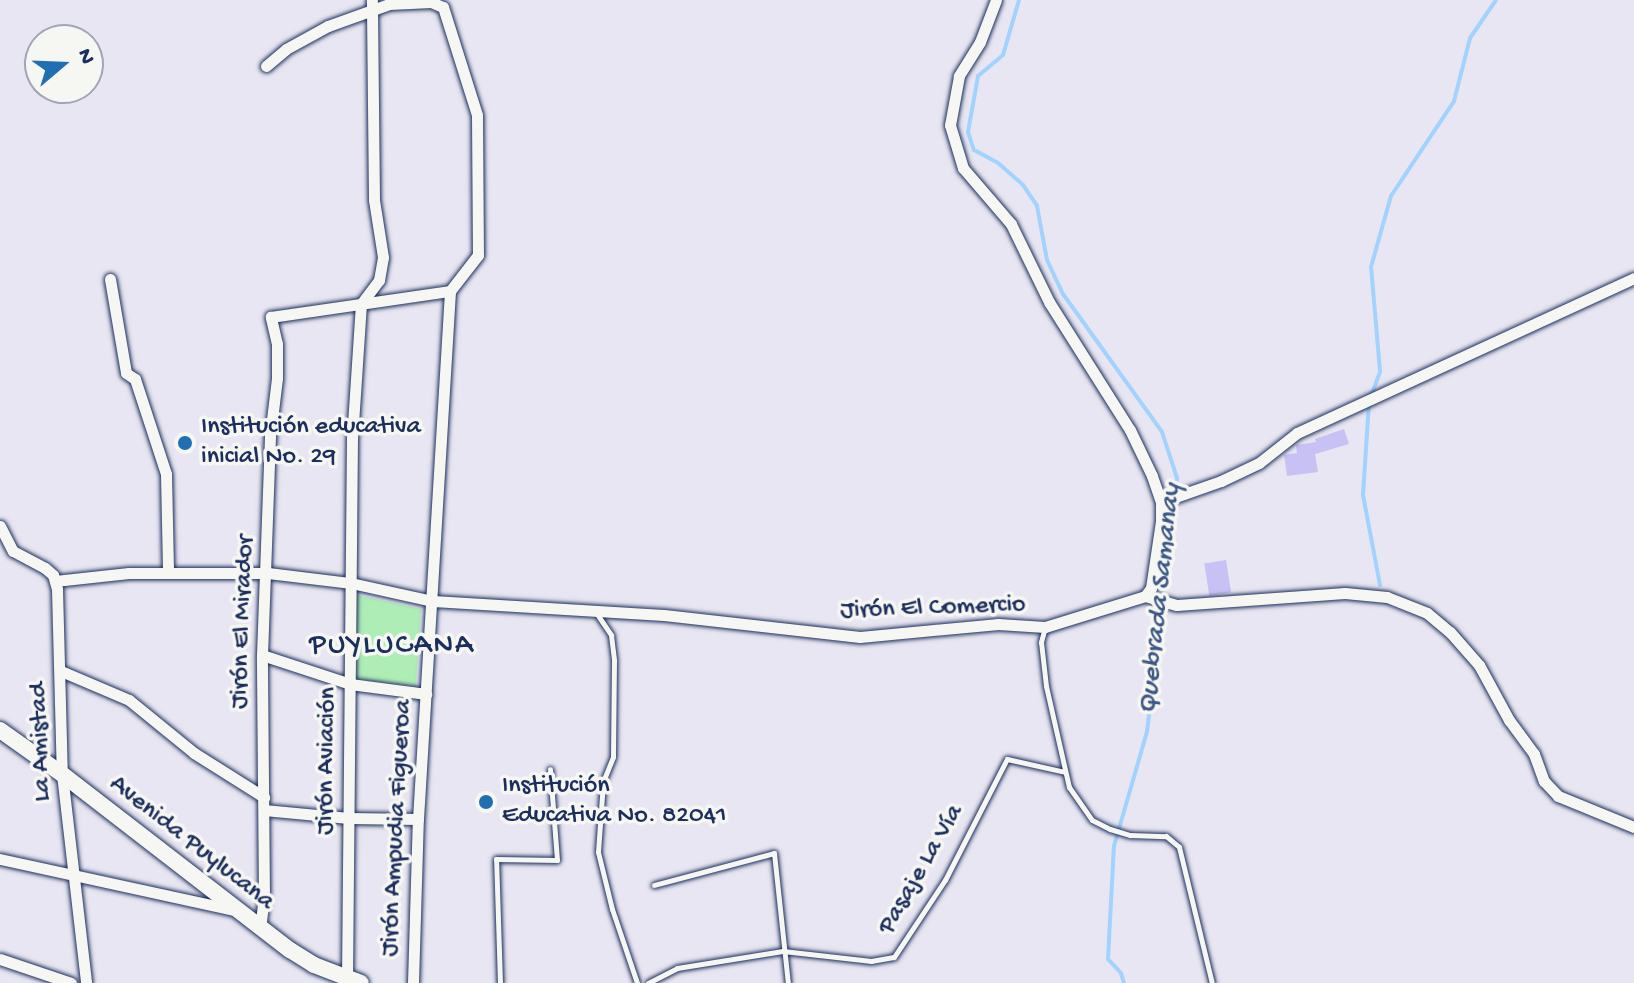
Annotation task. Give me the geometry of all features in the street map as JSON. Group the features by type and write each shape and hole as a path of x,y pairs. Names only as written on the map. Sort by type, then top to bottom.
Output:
{"main road":[{"name":"Avenida Puylucana","path":"0,730 62,774 260,929 314,965 354,981"}],"street":[{"path":"996,0 980,42 959,76 950,125 963,168 1011,224 1049,302 1170,500 1150,597 1171,603 1345,593 1387,597 1427,613 1450,632 1479,665 1509,720 1534,754 1544,781 1558,796 1634,827"},
{"path":"266,66 286,49 372,5 431,2 443,7 477,115 478,255 450,291 361,304"},
{"path":"361,304 379,280 383,257 374,200 372,5"},
{"path":"1170,500 1259,463 1297,433 1634,278"},
{"path":"110,279 126,373 135,379 166,474 168,572"},
{"name":"Jirón Ampudia Figueroa","path":"413,983 418,819 450,291"},
{"name":"Jirón El Mirador","path":"260,929 264,810 262,655 268,573 270,436 277,378 277,344 271,317 361,304"},
{"name":"Jirón Aviación","path":"354,981 349,818 352,439 361,304"},
{"path":"0,526 13,551 45,568 55,581 168,572 268,573 351,583"},
{"name":"La Amistad","path":"55,581 61,671 62,774 86,983"},
{"name":"Jirón El Comercio","path":"351,583 433,601 594,610 771,625 834,636 900,635 998,624 1045,627 1150,597"},
{"path":"262,655 350,684 426,694"},
{"path":"61,671 129,700 194,753 264,797"},
{"path":"264,810 349,818 418,819"},
{"path":"0,859 238,911"},
{"path":"0,959 71,983"}],"lane":[{"path":"594,610 611,635 614,661 613,757 603,782 598,852 612,909 637,983"},
{"path":"1045,627 1041,642 1046,686 1069,787 1092,820 1130,835 1153,833 1166,836 1179,847 1212,983"},
{"name":"Pasaje La Vía","path":"648,983 677,968 783,951 871,961 894,957 945,880 1007,759 1065,772"},
{"path":"500,983 496,859 557,860 550,769"},
{"path":"654,885 774,853 788,983"}],"green space":[{"path":"357,595 421,609 416,686 357,679"}],"building":[{"path":"1344,429 1349,444 1315,454 1318,472 1287,476 1284,455 1297,453 1296,445 1316,442 1315,439"},
{"path":"1226,560 1231,593 1209,596 1204,563"}],"waterway":[{"name":"Quebrada Samanay","path":"1019,0 1003,55 978,76 968,132 974,150 998,163 1023,185 1037,206 1047,260 1063,294 1162,432 1177,478 1175,493"},
{"path":"1380,585 1363,495 1369,402 1380,371 1371,267 1391,196 1454,101 1470,38 1496,0"},
{"name":"Quebrada Samanay","path":"1124,983 1121,973 1108,959 1114,846 1147,732 1174,502"}],"place":[{"name":"Institución educativa inicial No. 29","path":"185,443"},
{"name":"Institución Educativa No. 82041","path":"486,802"}],"district":[{"name":"PUYLUCANA","path":"392,647"}]}
